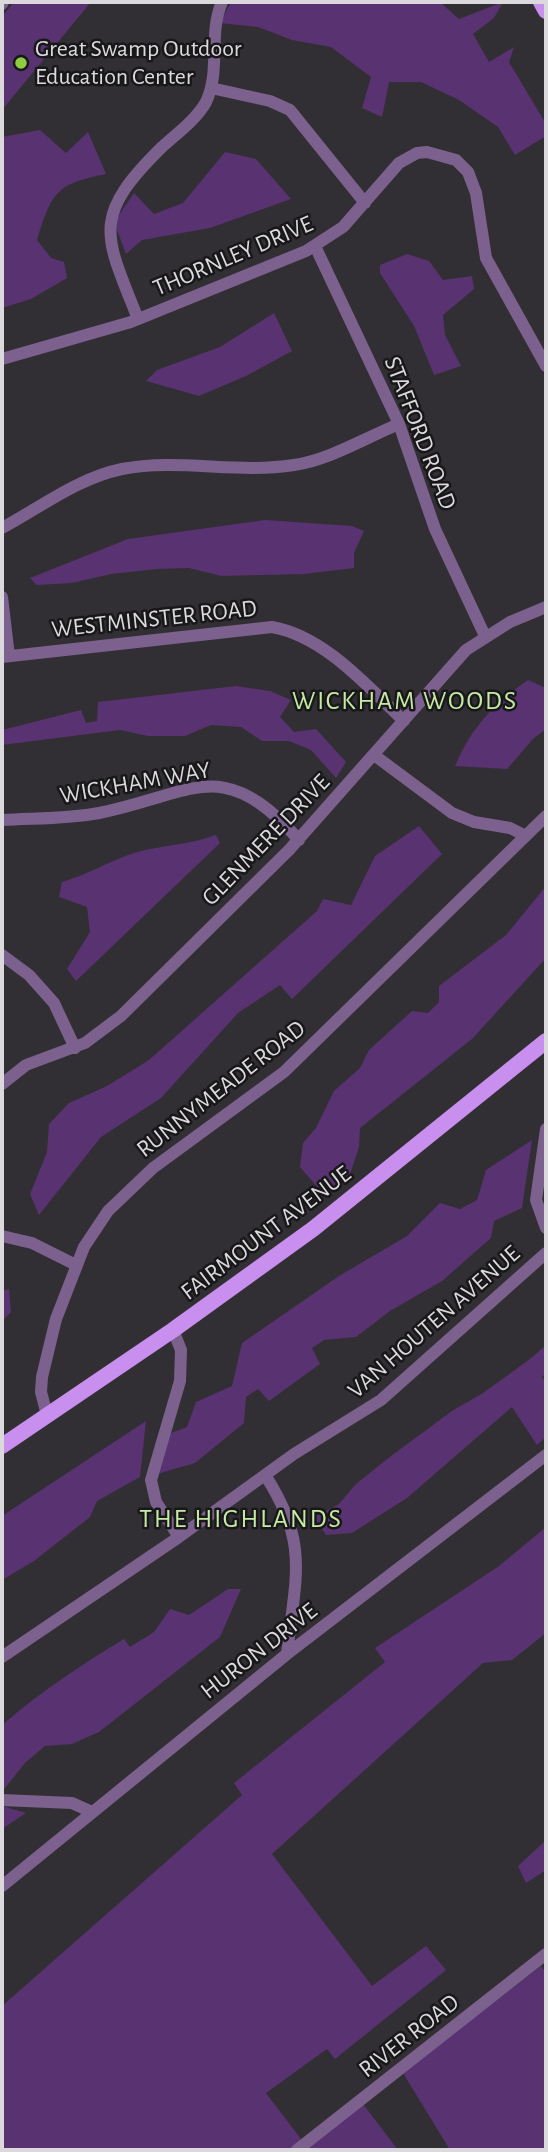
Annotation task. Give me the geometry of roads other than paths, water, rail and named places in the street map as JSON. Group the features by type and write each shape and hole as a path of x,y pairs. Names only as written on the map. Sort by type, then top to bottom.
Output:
{"main road":[{"path":"541,2 546,11"},
{"name":"FAIRMOUNT AVENUE","path":"2,1446 173,1331 313,1229 546,1041"}],"street":[{"path":"138,319 110,247 108,225 111,211 122,192 194,118 211,88 213,31 222,2"},
{"path":"211,88 270,101 290,110 365,203"},
{"name":"THORNLEY DRIVE","path":"2,359 138,319 315,246 343,227 392,168 416,153 438,152 463,165 476,193 486,258 546,366"},
{"name":"STAFFORD ROAD","path":"315,246 399,424 431,519 485,636"},
{"path":"2,528 83,482 124,468 293,465 318,458 399,424"},
{"path":"2,597 6,656"},
{"name":"GLENMERE DRIVE","path":"2,1084 26,1065 75,1048 121,1016 299,840 466,650 485,636 546,607"},
{"name":"WESTMINSTER ROAD","path":"6,656 272,627 296,633 318,645 404,721"},
{"path":"374,755 452,813 474,822 510,828 526,836"},
{"name":"WICKHAM WAY","path":"2,820 59,819 101,813 162,795 212,786 253,796 299,840"},
{"name":"RUNNYMEADE ROAD","path":"47,1415 41,1392 42,1377 56,1319 84,1247 118,1199 153,1168 284,1072 546,816"},
{"path":"2,955 29,975 54,1003 75,1048"},
{"path":"546,1129 536,1200 546,1228"},
{"path":"2,1236 32,1243 76,1265"},
{"name":"VAN HOUTEN AVENUE","path":"2,1657 265,1475 395,1389 546,1253"},
{"path":"173,1331 181,1350 180,1381 151,1479 156,1502 179,1537"},
{"name":"HURON DRIVE","path":"2,1886 287,1654 546,1455"},
{"path":"265,1475 285,1507 296,1543 287,1654"},
{"path":"2,1800 72,1803 92,1812"},
{"name":"RIVER ROAD","path":"297,2150 546,1954"}],"place":[{"name":"Great Swamp Outdoor Education Center","path":"21,63"}],"district":[{"name":"WICKHAM WOODS","path":"405,701"},
{"name":"THE HIGHLANDS","path":"241,1519"}]}
